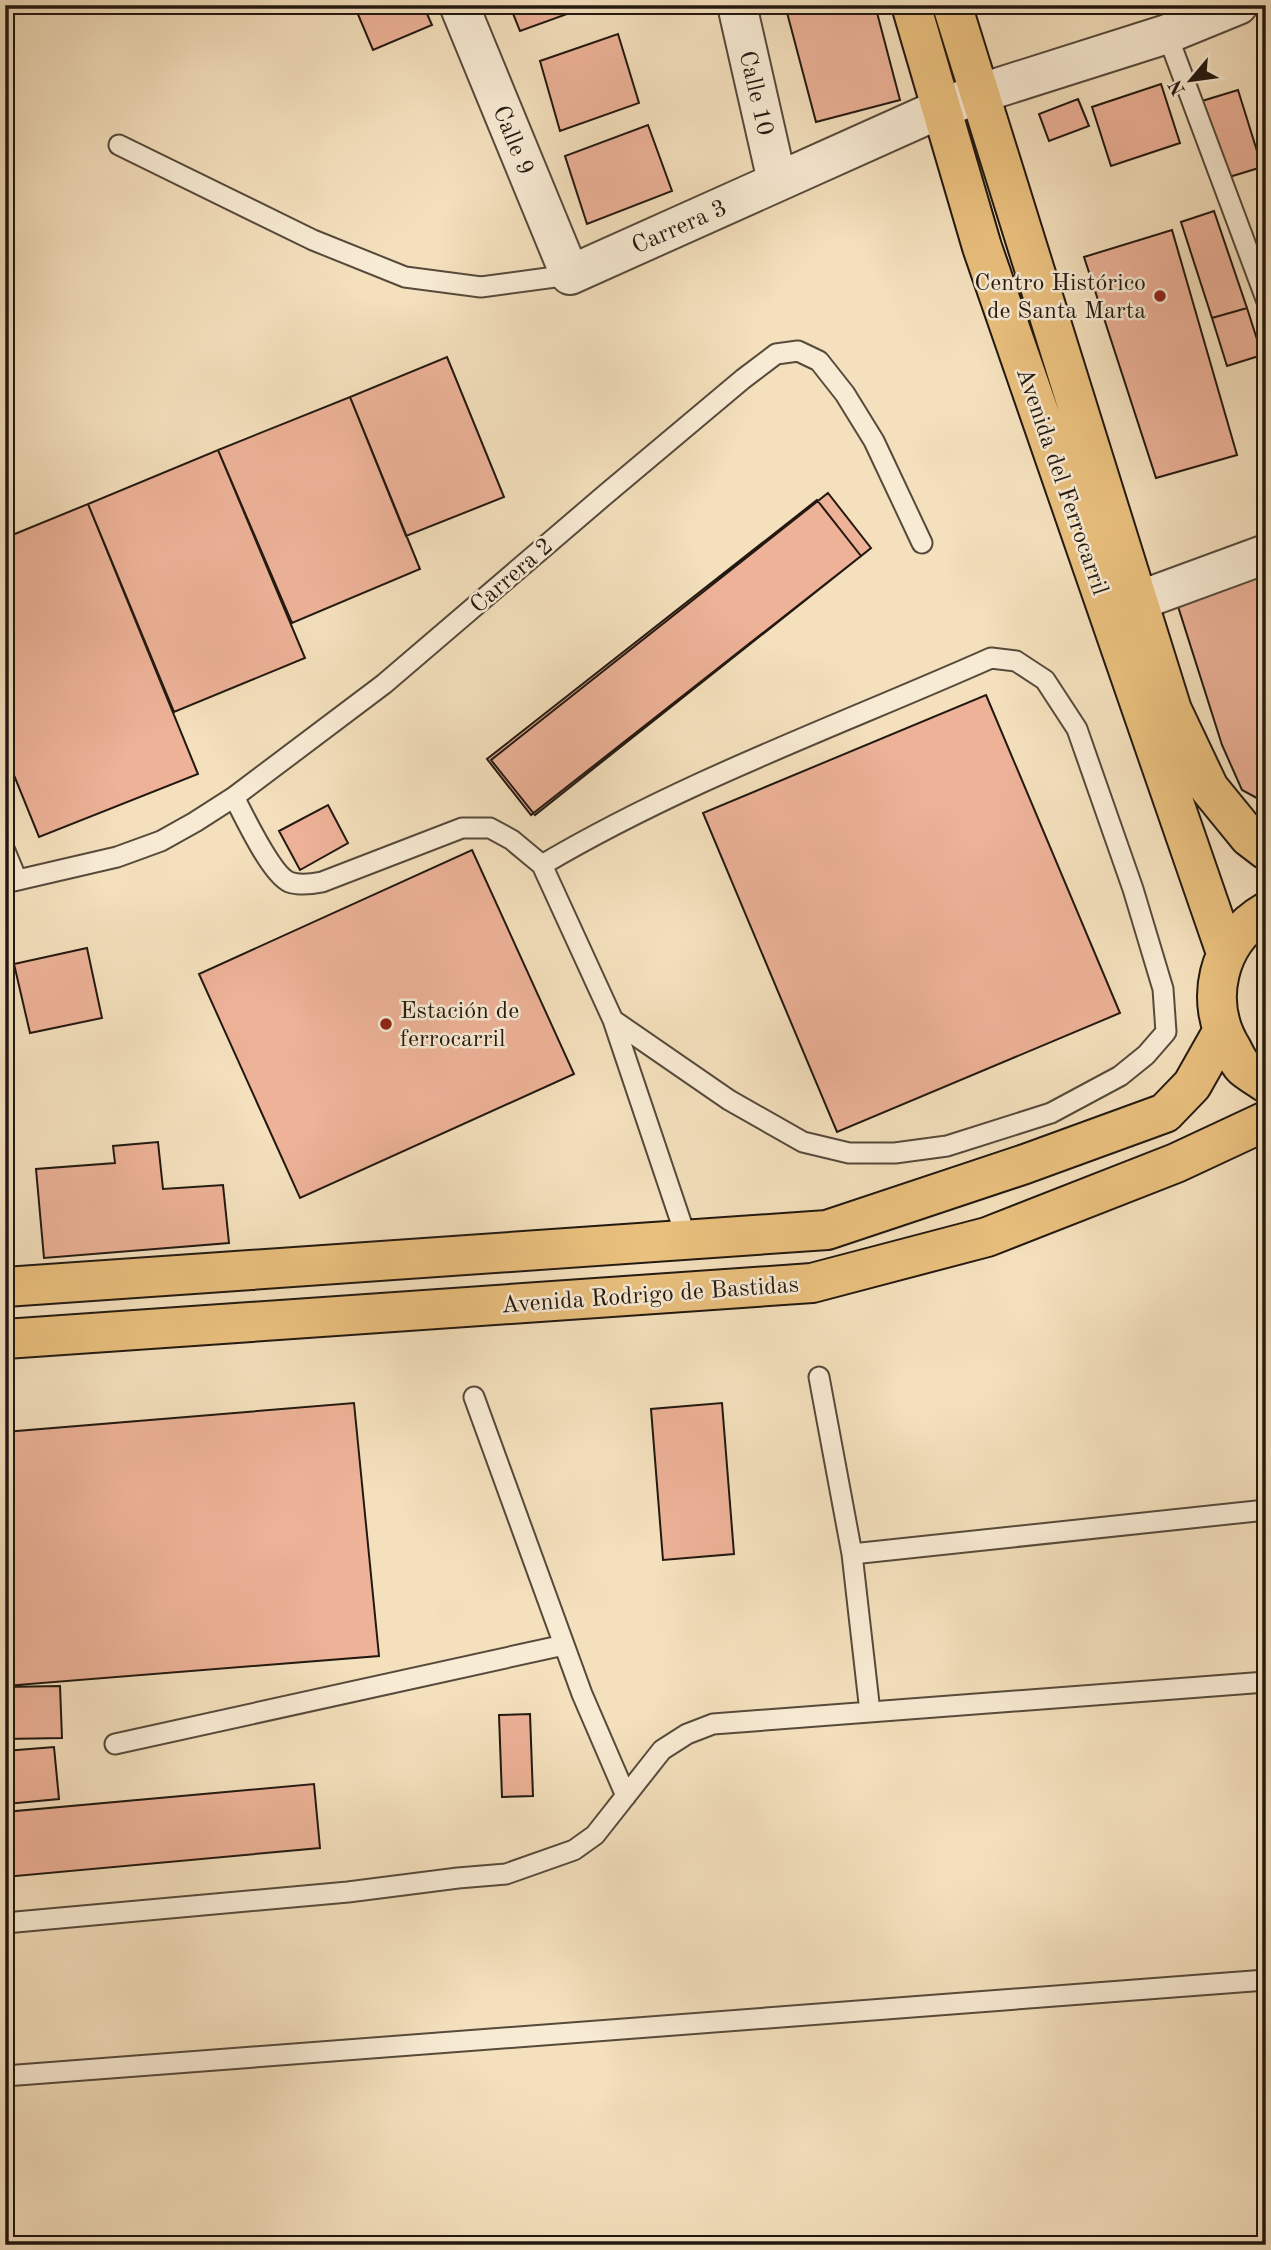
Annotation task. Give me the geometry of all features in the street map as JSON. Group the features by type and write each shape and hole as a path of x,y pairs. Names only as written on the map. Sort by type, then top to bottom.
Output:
{"main road":[{"name":"Avenida del Ferrocarril","path":"911,5 982,247 1226,953"},
{"name":"Avenida del Ferrocarril","path":"952,5 1172,710 1209,788 1249,838 1266,850"},
{"path":"1266,912 1251,921 1226,953 1215,992 1222,1032 1243,1067 1266,1083"},
{"path":"5,1287 827,1230 1025,1164 1165,1113 1192,1086 1222,1032"},
{"name":"Avenida Rodrigo de Bastidas","path":"5,1339 812,1283 987,1237 1176,1163 1266,1121"}],"street":[{"name":"Calle 9","path":"459,5 570,275"},
{"name":"Calle 10","path":"737,5 777,181"},
{"name":"Carrera 3","path":"570,275 942,108 1167,34 1238,5"},
{"path":"1138,601 1266,554"}],"lane":[{"path":"1167,34 1266,299"},
{"name":"Carrera 3","path":"119,145 313,240 405,277 481,287 570,275"},
{"name":"Carrera 2","path":"11,881 117,857 161,841 233,797 384,684 606,494 776,354 798,351 819,361 845,394 874,441 922,543"},
{"path":"542,865 584,840 677,794 991,658 1016,661 1045,680 1077,729 1133,889 1163,989 1166,1032 1146,1055 1120,1076 1051,1113 947,1146 895,1153 849,1153 803,1142 729,1100 613,1020"},
{"path":"233,797 275,869 288,881 308,885 322,882 462,828 490,828 512,840 542,865 613,1020 687,1240"},
{"path":"5,851 11,881"},
{"path":"819,1377 852,1554 870,1712"},
{"path":"474,1397 582,1694 626,1796"},
{"path":"852,1554 1266,1510"},
{"path":"116,1744 564,1645"},
{"path":"5,1923 348,1892 506,1874 574,1850 595,1835 662,1750 687,1734 713,1724 1266,1682"},
{"path":"5,2076 1266,1980"}],"building":[{"path":"354,5 423,5 432,25 373,50"},
{"path":"567,5 570,13 520,31 510,6"},
{"path":"785,5 875,5 900,100 816,122"},
{"path":"618,34 639,103 560,131 540,61"},
{"path":"1161,84 1180,143 1111,166 1092,107"},
{"path":"1238,90 1262,167 1226,178 1202,101"},
{"path":"1078,99 1089,126 1049,141 1039,114"},
{"path":"648,125 672,191 587,224 565,156"},
{"path":"1214,211 1247,308 1212,318 1181,222"},
{"path":"1172,230 1237,455 1156,478 1084,257"},
{"path":"1247,308 1262,355 1227,366 1212,318"},
{"path":"447,357 504,497 406,536 350,397"},
{"path":"350,397 420,569 292,623 218,450"},
{"path":"218,450 305,658 174,712 88,504"},
{"path":"828,493 871,548 535,815 491,760"},
{"path":"817,500 861,556 531,815 487,759"},
{"path":"88,504 198,774 39,837 5,753 5,538"},
{"path":"1266,567 1266,803 1242,790 1222,745 1176,600"},
{"path":"986,695 1120,1013 837,1132 703,813"},
{"path":"328,805 348,843 300,870 279,831"},
{"name":"Estación de ferrocarril","path":"472,850 574,1074 300,1198 199,974"},
{"path":"87,948 102,1018 30,1033 14,964"},
{"path":"158,1142 163,1189 223,1185 229,1243 44,1258 36,1169 115,1163 113,1146"},
{"path":"354,1403 379,1656 5,1686 5,1432"},
{"path":"722,1403 734,1554 663,1560 651,1409"},
{"path":"60,1686 62,1738 5,1739 5,1687"},
{"path":"530,1714 533,1796 502,1797 499,1715"},
{"path":"54,1747 59,1799 7,1804 5,1751"},
{"path":"314,1784 320,1848 5,1877 5,1812"}],"place":[{"name":"Centro Histórico de Santa Marta","path":"1160,296"},
{"name":"Estación de ferrocarril","path":"386,1024"}]}
